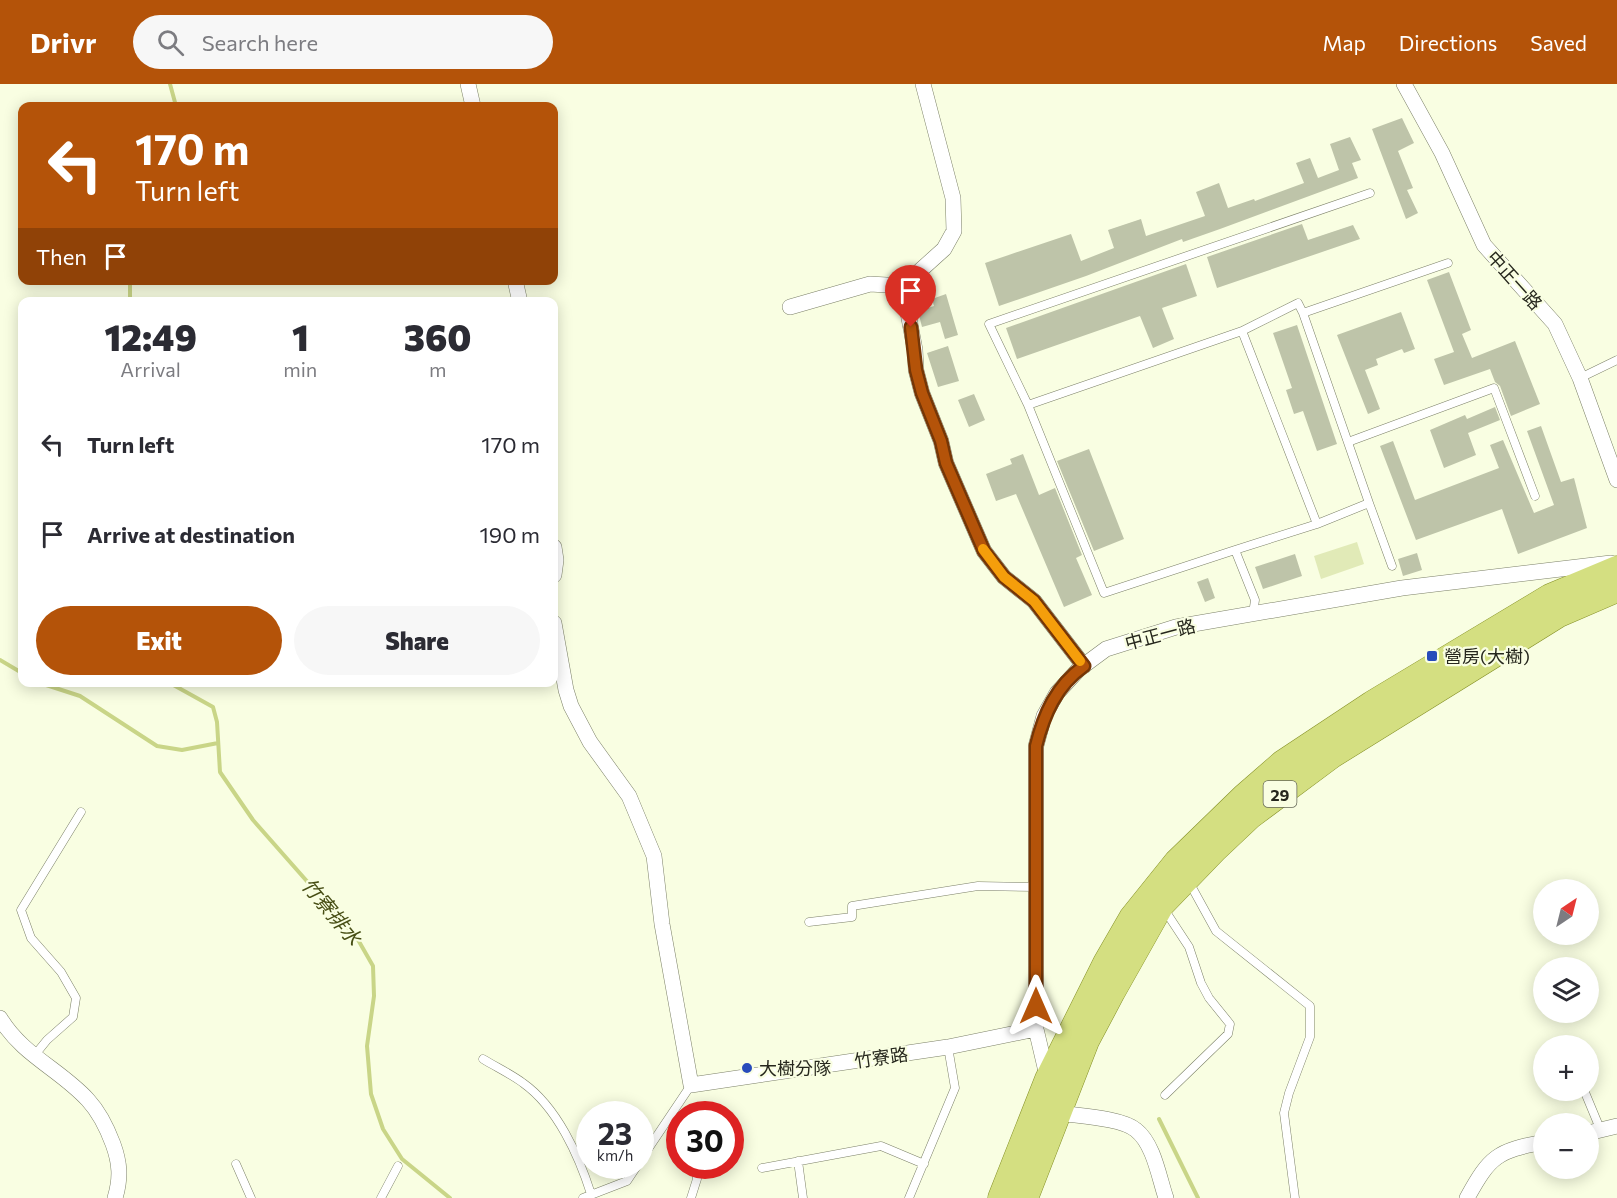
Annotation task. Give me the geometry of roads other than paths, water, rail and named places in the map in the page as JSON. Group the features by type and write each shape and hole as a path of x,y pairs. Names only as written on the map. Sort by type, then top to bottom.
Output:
{"main road":[{"name":"29","path":"1001,1198 1048,1079 1106,963 1132,918 1177,862 1283,763 1372,704 1550,597 1617,569"},
{"name":"29","path":"1025,1198 1060,1113 1086,1041 1161,905 1187,878 1250,816 1332,755 1559,614 1617,589"}],"street":[{"path":"468,84 472,102"},
{"path":"790,307 870,284 903,286 944,249 954,231 953,198 923,84"},
{"name":"中正一路","path":"1404,84 1442,153 1484,245 1555,324 1580,378 1617,480"},
{"path":"903,286 922,393 941,441 946,463 984,551 1004,577 1034,601 1084,666"},
{"name":"中正一路","path":"1036,1029 1036,746 1044,716 1057,693 1084,666 1106,649 1176,627 1402,588 1617,562"},
{"path":"558,645 571,706 590,742 629,796 654,856 662,924 691,1085"},
{"path":"0,1018 8,1031 34,1056 87,1099 106,1124 120,1163 115,1198"},
{"path":"1036,1029 1048,1079 1060,1113 1119,1123 1136,1130 1148,1147 1166,1198"},
{"name":"竹寮路","path":"691,1085 948,1047 1036,1029"},
{"path":"1599,1131 1617,1126"},
{"path":"1467,1198 1479,1175 1497,1156 1509,1149 1533,1144"}],"lane":[{"path":"1369,503 1317,524 1104,593 1028,405 989,324 1370,193"},
{"path":"1303,313 1448,263"},
{"path":"1028,405 1242,331 1298,303 1392,566"},
{"path":"1242,331 1317,524"},
{"path":"1580,378 1617,360"},
{"path":"1348,442 1494,388 1535,496"},
{"path":"1235,550 1255,600 1253,614"},
{"path":"34,1056 47,1040 73,1017 76,998 61,972 31,938 21,910 81,813"},
{"path":"1187,878 1216,931 1310,1006 1310,1037 1284,1113 1295,1198"},
{"path":"809,922 852,917 852,906 978,886 1036,887"},
{"path":"1161,905 1189,947 1201,983 1209,998 1230,1024 1228,1034 1165,1095"},
{"path":"909,1198 955,1088 948,1047"},
{"path":"483,1059 525,1084 547,1108 576,1152 591,1194"},
{"path":"680,1101 691,1085"},
{"path":"654,1140 666,1122"},
{"path":"762,1168 881,1146 924,1164"},
{"path":"798,1161 803,1198"},
{"path":"236,1164 251,1198"},
{"path":"381,1198 398,1166"},
{"path":"583,1198 628,1179"},
{"path":"691,1198 697,1179"}],"waterway":[{"name":"竹寮排水","path":"170,84 175,102"},
{"name":"竹寮排水","path":"130,285 130,297"},
{"path":"0,660 18,671"},
{"path":"52,687 80,696 157,746 182,750 218,743"},
{"name":"竹寮排水","path":"177,687 213,707 217,722 220,772 253,820 357,938 373,966 374,996 367,1046 371,1094 383,1129 402,1159 450,1198"},
{"path":"1159,1119 1198,1198"}],"place":[{"name":"營房(大樹)","path":"1432,656"},
{"name":"大樹分隊","path":"747,1068"}]}
